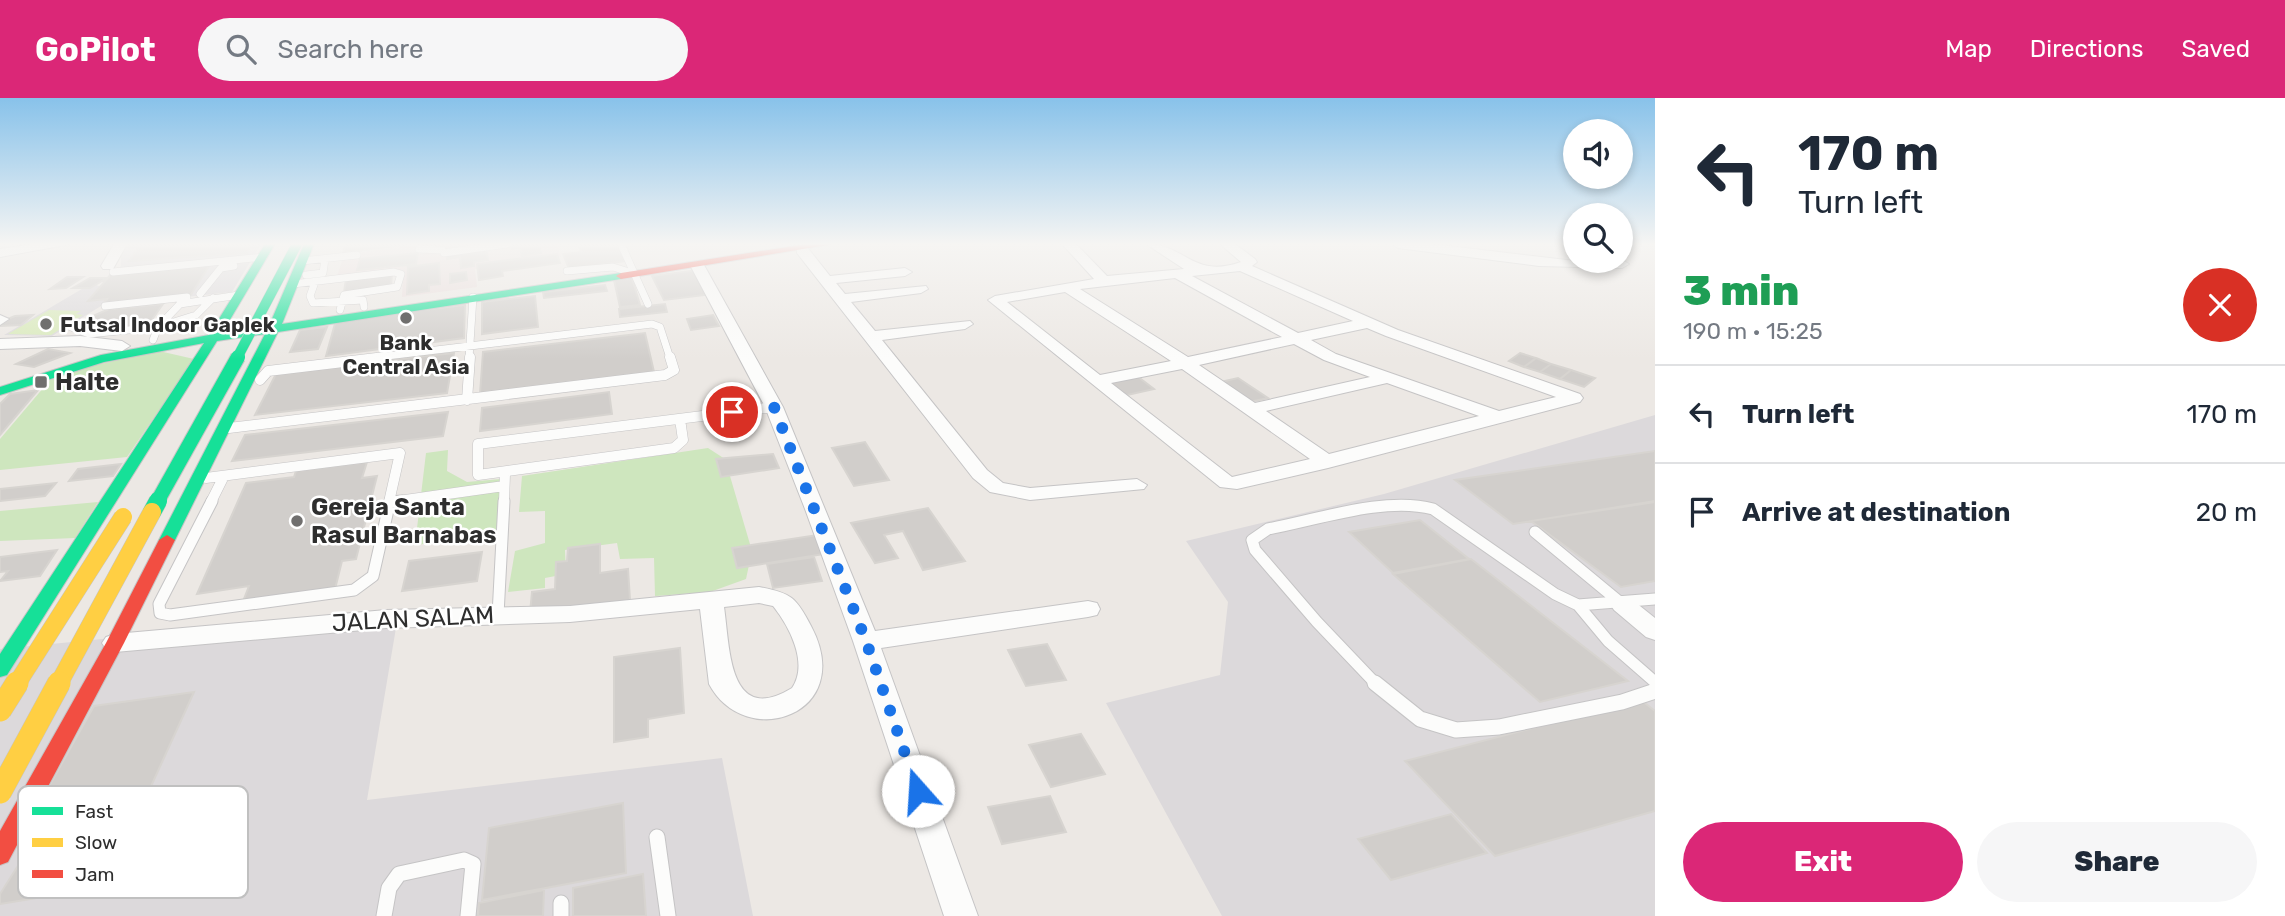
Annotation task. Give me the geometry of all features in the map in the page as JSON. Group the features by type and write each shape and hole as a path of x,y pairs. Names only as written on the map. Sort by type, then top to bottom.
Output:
{"main road":[{"path":"0,670 6,652 168,406 205,356 249,282"},
{"path":"184,416 238,330 262,282"},
{"path":"0,792 226,376 261,319 279,282"},
{"path":"37,786 115,643 197,479 230,428 294,282"},
{"path":"276,323 336,305 364,307 556,282"},
{"path":"0,383 156,338 220,332 448,296 473,298 572,282"},
{"path":"241,296 269,306 286,301"},
{"path":"0,391 101,359 156,338 205,356 262,351"},
{"path":"0,710 135,498"},
{"path":"0,854 18,821"}],"street":[{"path":"706,282 774,407 866,641 961,916"},
{"path":"830,282 980,474 997,488 1030,494 1138,485"},
{"path":"1095,282 995,300 1100,380 1227,483 1328,462 1574,398 1367,323 1276,282"},
{"path":"1192,282 1295,340 1384,379 1498,417"},
{"path":"1065,286 1185,363 1328,462"},
{"path":"842,299 921,289"},
{"path":"1100,380 1367,323"},
{"path":"873,337 965,324"},
{"path":"0,351 8,343 80,341 122,346"},
{"path":"1252,409 1384,379"},
{"path":"759,595 781,599 809,651 812,673 801,694 765,710 739,703 722,684 711,601 759,595"},
{"name":"JALAN SALAM","path":"115,643 386,619 570,614 711,601"},
{"path":"1622,604 1655,632"},
{"path":"866,641 1088,609"}],"lane":[{"path":"200,294 209,282"},
{"path":"315,282 310,301 336,305"},
{"path":"332,282 336,305"},
{"path":"336,305 348,294 397,287 398,282"},
{"path":"640,282 648,304"},
{"path":"156,338 176,306 187,300 200,294 241,296"},
{"path":"105,306 241,296"},
{"path":"71,327 89,334 156,338 206,309 213,298"},
{"path":"467,400 473,298"},
{"path":"230,428 665,375 674,370 660,327 652,324 268,371 264,372 253,394"},
{"path":"680,419 683,440 679,446 505,474 478,475 478,444 774,407"},
{"path":"230,428 243,416"},
{"path":"197,479 400,453 373,576 354,590 170,615 160,613 159,604 225,476"},
{"path":"498,615 505,474"},
{"path":"391,502 504,486"},
{"path":"1655,682 1608,641 1578,606 1555,594 1455,522 1418,505 1393,505 1268,529 1252,540 1255,550 1354,661 1412,715 1430,725 1444,729 1468,729 1522,721 1655,691"},
{"path":"1535,532 1622,604"},
{"path":"1578,606 1655,599"},
{"path":"657,837 668,916"},
{"path":"384,916 390,888 399,874 464,860 472,864 468,916"}],"shaded area":[{"path":"106,282 238,282 232,292 101,306 52,336 4,335 92,283 101,287"},
{"path":"403,282 476,282 477,287 402,297"},
{"path":"1655,415 1655,916 1222,916 1106,703 1220,675 1228,602 1186,541 1384,494"},
{"path":"399,610 367,800 722,758 753,916 0,916 0,649"}],"green space":[{"name":"Futsal Indoor Gaplek","path":"49,310 81,311 76,314 83,315 51,335 8,334"},
{"path":"159,351 194,359 127,457 0,470 0,439 50,380 78,369"},
{"path":"708,448 725,459 752,551 746,579 710,592 655,596 654,558 620,559 617,543 565,550 566,574 545,578 545,588 508,592 515,551 545,543 545,511 519,512 522,476"},
{"path":"448,450 447,471 467,482 501,479 498,535 415,545 426,453"},
{"path":"98,502 75,538 0,541 0,511"}],"building":[{"path":"60,282 75,282 66,288 50,289"},
{"path":"83,282 100,282 90,288 73,288"},
{"path":"104,282 199,282 190,296 102,305 107,299 88,301"},
{"path":"346,282 391,282 391,287 344,292"},
{"path":"407,282 440,282 429,285 429,291 407,294"},
{"path":"614,282 633,282 640,305 620,307"},
{"path":"655,282 706,282 713,294 664,300"},
{"path":"605,285 607,291 544,298 543,292"},
{"path":"535,296 538,327 482,334 482,302"},
{"path":"163,304 146,328 93,333 83,329 95,315 109,309"},
{"path":"665,304 667,312 620,317 619,309"},
{"path":"465,305 464,338 326,356 336,320"},
{"path":"33,315 21,325 0,326 0,322 15,316"},
{"path":"713,315 719,326 691,330 687,319"},
{"path":"327,327 318,349 290,352 300,330"},
{"path":"645,333 654,372 480,394 483,352"},
{"path":"48,349 70,353 34,367 16,364"},
{"path":"454,353 447,393 255,415 277,372"},
{"path":"1520,353 1536,358 1524,367 1509,361"},
{"path":"1536,358 1551,364 1540,372 1524,367"},
{"path":"1551,364 1571,370 1560,379 1540,372"},
{"path":"1571,370 1595,378 1584,387 1560,379"},
{"path":"1137,376 1154,389 1123,396 1106,383"},
{"path":"1238,378 1268,398 1245,403 1216,383"},
{"path":"38,390 0,435 0,404 10,394"},
{"path":"609,392 612,414 480,431 482,408"},
{"path":"448,412 443,436 232,461 245,435"},
{"path":"865,442 889,480 854,486 832,448"},
{"path":"1655,451 1655,501 1513,524 1455,480"},
{"path":"773,454 779,468 721,477 716,459"},
{"name":"Gereja Santa Rasul Barnabas","path":"367,462 362,478 377,476 356,559 342,561 335,589 242,604 249,586 197,594 246,483 294,477 296,471"},
{"path":"121,464 113,476 69,481 78,469"},
{"path":"56,483 45,496 0,501 0,489"},
{"path":"1655,502 1655,581 1621,587 1531,521"},
{"path":"928,508 965,561 923,570 903,531 884,535 898,558 875,563 851,523"},
{"path":"1420,520 1469,559 1393,573 1349,532"},
{"path":"817,535 824,554 737,568 732,548"},
{"path":"600,544 600,573 628,569 630,600 530,613 532,592 555,589 556,562 567,561 568,548"},
{"path":"57,550 40,576 0,581 8,571 0,572 0,557"},
{"path":"482,552 477,581 402,591 409,561"},
{"path":"814,557 822,581 773,588 767,564"},
{"path":"1471,559 1628,681 1540,702 1393,574"},
{"path":"1047,644 1066,680 1026,686 1008,650"},
{"path":"680,648 684,713 648,719 648,737 614,742 614,657"},
{"path":"194,692 151,786 49,786 94,706"},
{"path":"1641,700 1655,711 1655,811 1495,856 1405,761"},
{"path":"1081,734 1105,774 1051,787 1029,745"},
{"path":"1050,796 1066,832 1002,844 988,807"},
{"path":"623,803 626,873 482,900 489,828"},
{"path":"1451,814 1487,853 1391,880 1358,839"},
{"path":"18,866 18,898 37,898 0,904 0,894"},
{"path":"643,874 646,916 573,916 573,888"},
{"path":"544,890 543,916 478,916 479,903"}],"traffic: fast":[{"path":"0,670 247,282"},
{"path":"152,512 278,282"},
{"path":"167,540 279,318 294,282"},
{"path":"0,391 101,359 156,347 581,282"}],"traffic: jam":[{"path":"37,786 115,643 167,540"},
{"path":"0,854 18,821"}],"traffic: slow":[{"path":"0,792 152,512"},
{"path":"0,710 123,517"}],"place":[{"name":"Bank Central Asia","path":"406,318"},
{"name":"Futsal Indoor Gaplek","path":"46,324"},
{"name":"Halte","path":"41,382"},
{"name":"Gereja Santa Rasul Barnabas","path":"297,521"}],"route":[{"path":"732,412 774,407 866,641 918,791"}]}
